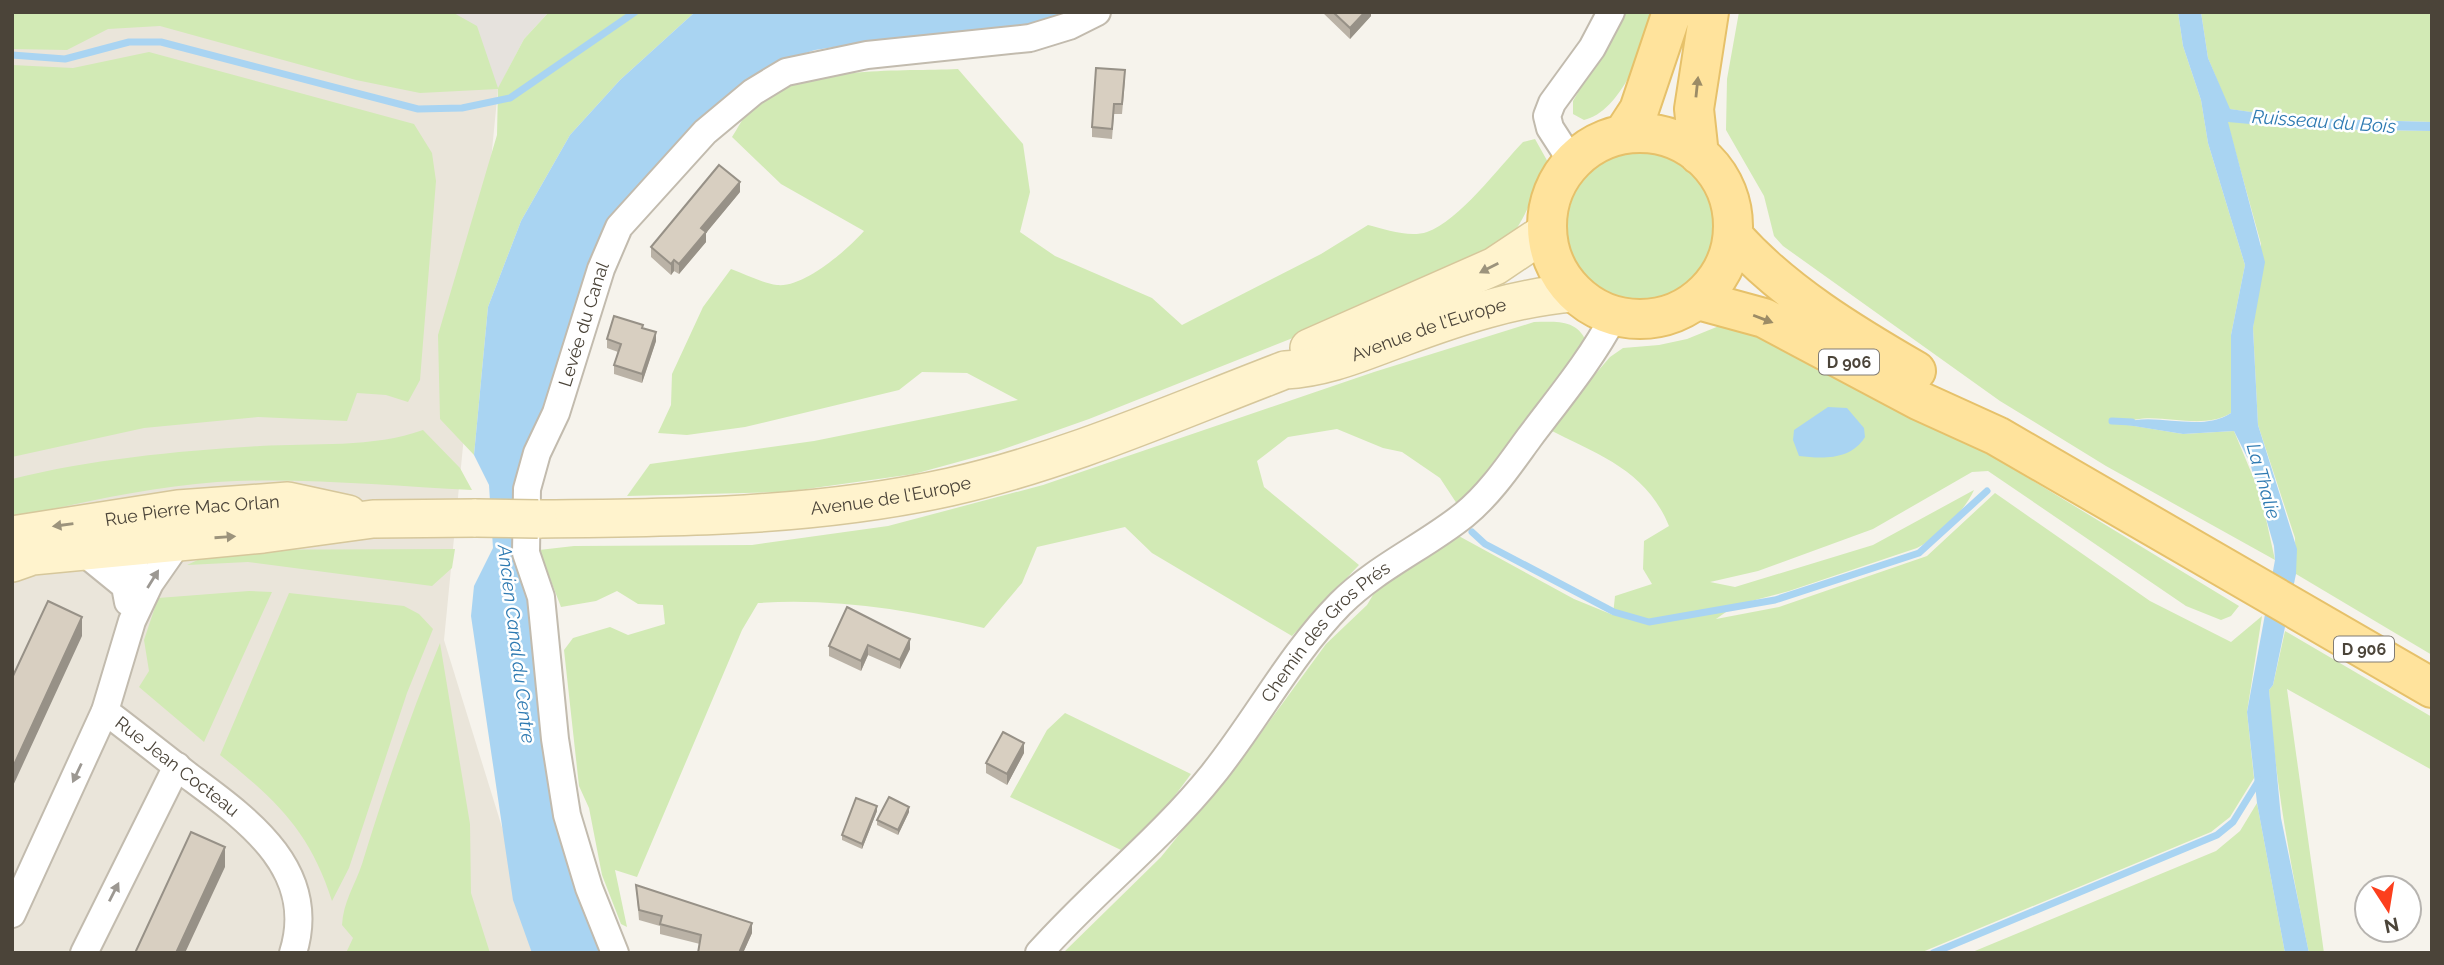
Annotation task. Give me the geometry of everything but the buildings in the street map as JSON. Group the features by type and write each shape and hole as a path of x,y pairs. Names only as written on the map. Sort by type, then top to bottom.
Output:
{"main road":[{"path":"1624,133 1639,110 1672,12"},
{"path":"1699,155 1695,109 1709,12"},
{"path":"1624,133 1658,134 1688,145 1714,168 1731,200 1734,237 1723,270 1698,300 1652,319 1614,316 1588,304 1574,293 1553,263 1546,232 1550,199 1572,162 1595,144 1624,133"},
{"name":"Avenue de l'Europe","path":"1285,370 1308,348 1494,266 1546,232"},
{"name":"D 906","path":"1734,237 1751,256 1779,278 1882,351 1926,377 1997,436"},
{"name":"Avenue de l'Europe","path":"476,518 698,518 793,512 892,499 990,476 1069,452 1285,370 1316,368 1432,327 1518,303 1574,293"},
{"name":"D 906","path":"1698,300 1764,318 1920,401 1997,436 2432,688"},
{"name":"Rue Pierre Mac Orlan","path":"12,534 179,525 288,501 373,519 476,518"},
{"name":"Rue Pierre Mac Orlan","path":"12,563 32,556 141,545 179,525"}],"street":[{"name":"Levée du Canal","path":"615,953 589,888 567,816 555,739 541,597 526,553 527,489 537,453 556,413 601,269 619,227 705,132 753,92 786,72 867,55 1030,38 1069,26 1097,12"},
{"path":"1572,162 1547,116 1552,103 1585,59 1611,12"},
{"name":"Chemin des Gros Prés","path":"1039,953 1075,912 1174,818 1212,775 1277,682 1339,605 1372,575 1465,514 1489,489 1575,378 1614,316"},
{"name":"Rue Jean Cocteau","path":"179,525 132,621 105,711 239,813 275,852 296,894 299,916 293,953"},
{"path":"132,621 125,586 141,545"},
{"path":"82,551 125,586"},
{"path":"12,914 105,711"},
{"path":"84,953 177,766"}],"shaded area":[{"path":"12,12 261,12 498,89 444,640 541,953 12,953"},
{"path":"158,12 549,12 524,39 498,89"}],"green space":[{"path":"12,12 452,12 477,26 498,88 524,39 549,12 695,12 620,80 570,135 521,221 488,307 474,455 440,419 438,335 497,135 498,89 420,93 356,80 160,26 108,29 67,50 12,49"},
{"path":"1624,12 1656,12 1638,59 1620,91 1609,105 1584,120 1573,114 1573,101"},
{"path":"1739,12 2178,12 2183,46 2201,100 2208,143 2245,265 2231,335 2231,413 2205,421 2148,418 2122,424 2183,434 2234,431 2261,496 2275,560 2106,466 2000,401 1783,246 1774,236 1764,196 1726,130 1727,79"},
{"path":"2201,12 2432,12 2432,122 2294,118 2229,109 2208,58"},
{"path":"149,52 414,124 432,153 436,181 420,380 408,402 386,395 357,393 347,421 258,417 144,428 12,457 12,65 73,68"},
{"path":"958,69 1023,144 1030,192 1020,232 1055,256 1152,298 1182,325 1321,254 1368,225 1413,234 1427,232 1439,226 1478,192 1523,142 1535,139 1549,164 1526,212 1509,239 1366,309 1089,419 998,451 914,474 785,492 627,496 650,464 814,441 1018,400 967,373 922,372 899,390 745,427 687,435 658,433 671,405 672,374 703,307 731,269 771,284 788,284 824,266 864,231 781,184 732,137 747,113 770,95 821,78 878,71"},
{"path":"2227,121 2305,129 2432,131 2432,655 2296,574 2295,538 2258,425 2253,328 2261,244"},
{"path":"1642,152 1671,157 1695,174 1712,198 1717,227 1712,256 1695,280 1671,297 1642,302 1613,297 1589,280 1572,256 1567,227 1572,198 1589,174 1613,157"},
{"path":"1534,322 1571,325 1586,341 1475,490 1459,507 1440,478 1402,452 1383,448 1337,429 1288,437 1257,461 1264,487 1359,565 1292,636 1152,553 1125,527 1037,547 1022,583 984,628 872,607 815,602 758,603 742,630 637,877 615,870 627,927 621,924 602,875 589,808 579,786 564,650 573,638 610,627 628,635 665,624 663,605 638,604 617,591 596,601 561,607 539,550 574,546 752,545 888,526 1043,485 1374,372"},
{"path":"1724,324 1741,325 1923,414 2239,606 2231,616 2221,620 2186,606 1988,471 1972,472 1873,529 1758,571 1710,582 1735,587 1873,545 1974,490 1950,523 1917,548 1789,591 1736,605 1716,619 1779,607 1927,556 1995,493 2150,601 2231,642 2262,616 2247,712 2254,778 2230,817 2211,832 1920,953 1063,953 1161,857 1258,737 1326,644 1367,605 1379,585 1457,535 1574,599 1613,615 1615,596 1652,584 1643,569 1644,541 1669,526 1659,507 1648,491 1619,466 1548,429 1610,357 1623,348 1687,339"},
{"path":"423,430 460,468 472,490 312,481 217,482 140,492 12,518 12,479 42,472 104,461 197,450 384,440"},
{"path":"455,549 452,568 432,586 248,562 187,565 219,550"},
{"path":"249,591 272,592 204,742 139,687 149,671 144,640 158,598"},
{"path":"289,593 404,606 419,614 433,629 407,693 349,868 332,901 313,855 288,818 258,787 220,755"},
{"path":"2285,631 2432,717 2432,770 2287,689 2324,953 2309,953 2275,758 2269,690 2273,685"},
{"path":"440,643 470,824 471,893 490,953 346,953 353,938 342,925 345,909 408,725"},
{"path":"1065,713 1191,774 1165,809 1121,850 1010,797 1047,730"},
{"path":"2257,803 2285,953 1970,953 2216,851 2240,831"}],"water":[{"name":"Ancien Canal du Centre","path":"695,12 1082,12 1057,24 854,44 815,50 781,61 673,148 566,361 515,487 606,953 532,953 513,900 471,616 474,586 493,548 489,485 474,455 488,307 521,221 570,135 620,80"},
{"path":"2178,12 2201,12 2208,58 2230,109 2294,118 2432,122 2432,131 2305,129 2228,122 2265,262 2253,328 2258,425 2297,549 2296,574 2273,685 2269,690 2281,818 2309,953 2285,953 2257,803 2247,712 2275,560 2274,546 2250,463 2234,431 2183,434 2121,424 2148,419 2205,422 2231,413 2231,335 2245,265 2208,143 2201,100 2183,46"},
{"path":"1828,407 1847,408 1864,428 1865,437 1859,445 1844,454 1817,458 1799,456 1793,440 1794,430"}],"waterway":[{"path":"12,55 65,59 129,42 161,42 418,109 462,108 510,98 635,12"},
{"path":"2112,421 2132,422"},
{"path":"1472,532 1485,544 1614,612 1649,622 1775,600 1919,553 1987,491"},
{"path":"1933,953 2217,835 2233,822 2259,780"}],"water label":[{"name":"Ruisseau du Bois","path":"2324,121"},
{"name":"La Thalie","path":"2264,481"}]}
